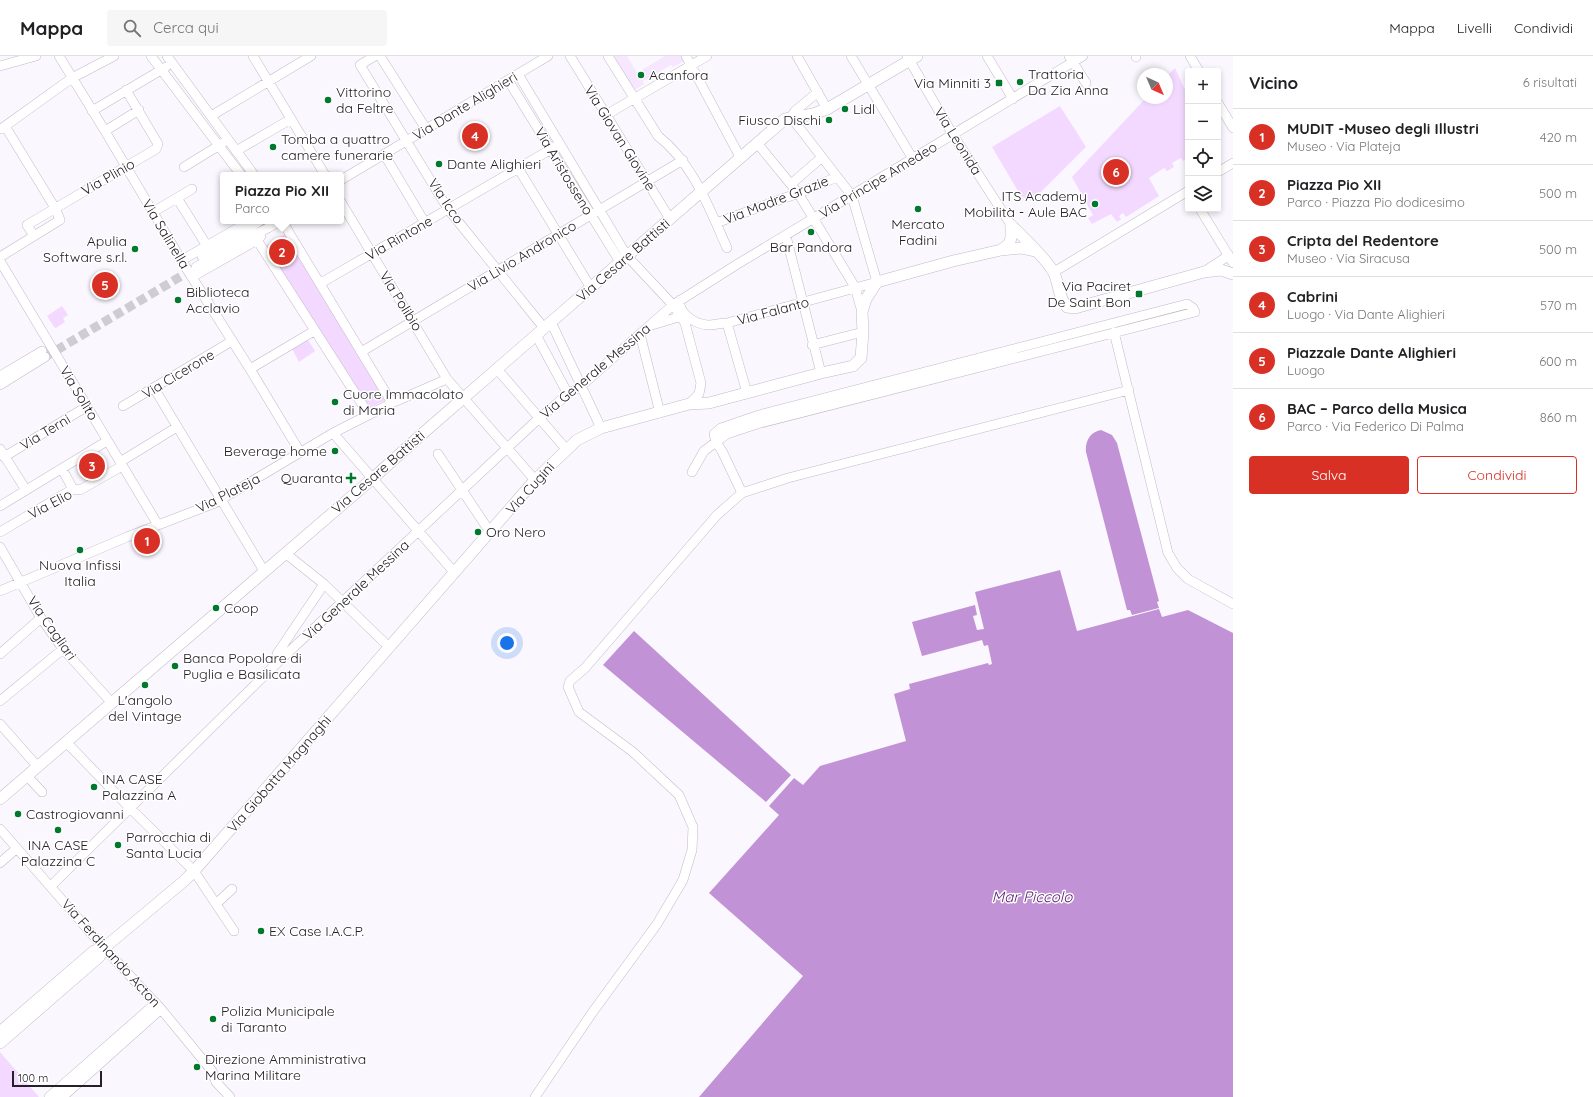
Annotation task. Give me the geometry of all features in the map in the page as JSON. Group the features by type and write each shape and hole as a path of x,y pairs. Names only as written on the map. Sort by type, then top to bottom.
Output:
{"main road":[{"path":"791,117 813,114 827,109 911,57"},
{"name":"Via Cesare Battisti","path":"0,799 112,703 156,663 372,479 740,157 785,119 791,117"},
{"path":"1001,250 1009,244 1011,238 1011,225"},
{"path":"1011,225 1033,247 1054,272 1063,304 1067,308 1074,308 1204,272 1221,270 1233,274"},
{"name":"Via Falanto","path":"877,282 953,261 1001,250 1021,248 1040,255"},
{"path":"862,312 866,299 877,282"},
{"name":"Via Cugini","path":"391,644 535,480 576,440 601,428 689,404 709,403 853,366 861,358 863,332 862,312"},
{"name":"Via Giobatta Magnaghi","path":"0,1043 99,957 104,948 194,871 391,644"},
{"name":"Via Giobatta Magnaghi","path":"0,1032 94,951 104,948"}],"street":[{"path":"0,66 36,56"},
{"name":"Via Salinella","path":"59,56 105,130 192,277 300,452"},
{"path":"0,257 60,220 55,208 2,128 72,78 114,56"},
{"path":"151,56 160,70 239,172"},
{"path":"253,56 323,172"},
{"path":"211,116 311,56"},
{"name":"Via Icco","path":"375,56 360,65 448,209 544,328"},
{"path":"380,56 426,129"},
{"name":"Via Dante Alighieri","path":"344,178 548,56"},
{"name":"Via Giovan Giovine","path":"570,56 670,219"},
{"path":"608,56 658,136 683,160 701,191 728,248"},
{"path":"686,56 740,157"},
{"path":"606,115 707,56"},
{"path":"797,56 827,109"},
{"path":"850,56 913,159"},
{"path":"987,56 1013,99"},
{"name":"Via Principe Amedeo","path":"676,303 736,265 1013,99 1071,59 1083,56"},
{"path":"1190,56 1197,68"},
{"name":"Via Leonida","path":"911,57 953,135 1011,225"},
{"path":"92,111 160,70 169,59 252,172"},
{"path":"1071,59 1086,83"},
{"name":"Via Aristosseno","path":"518,74 600,210 623,259"},
{"name":"Via Aristosseno","path":"508,80 591,216 623,259"},
{"path":"105,130 139,110 126,90"},
{"path":"182,97 191,90"},
{"path":"818,92 795,111 791,117 852,196 877,282"},
{"path":"1219,104 1233,128"},
{"name":"Via Plinio","path":"34,236 27,225 156,149 158,144 139,110"},
{"path":"236,151 291,119"},
{"path":"184,167 228,139"},
{"path":"757,143 798,193 855,287 862,312"},
{"name":"Via Rintone","path":"321,283 560,144"},
{"path":"384,154 425,223"},
{"path":"791,184 822,158"},
{"name":"Via Livio Andronico","path":"361,352 683,160"},
{"path":"1221,170 1233,163"},
{"path":"518,168 591,288"},
{"name":"Via Madre Grazie","path":"716,223 837,177"},
{"path":"153,212 192,189"},
{"path":"1054,272 1185,193"},
{"path":"177,198 207,246"},
{"name":"Via Polibio","path":"344,207 447,379 535,480"},
{"path":"1202,212 1233,263"},
{"path":"182,260 245,224"},
{"path":"256,224 194,265 275,224"},
{"path":"283,224 321,283 392,403"},
{"path":"192,277 257,240 268,228"},
{"path":"786,236 812,345 821,373"},
{"path":"257,240 369,416"},
{"path":"1204,272 1225,258 1228,254"},
{"path":"623,259 676,303 689,319 699,323"},
{"name":"Via Solìto","path":"0,261 158,525"},
{"name":"Via Falanto","path":"699,323 708,325 727,323 877,282"},
{"path":"676,303 688,332 701,383 699,394 689,404"},
{"name":"Via Generale Messina","path":"51,886 278,662 507,448 540,418 568,394 581,386 676,303"},
{"path":"692,472 704,451 716,442 727,434 757,424 1195,312 1193,308 1187,304 759,415 721,428 714,434 716,442 742,493"},
{"path":"650,326 682,316"},
{"path":"688,332 692,326 699,323"},
{"path":"727,323 747,393"},
{"path":"544,328 581,386 601,428"},
{"path":"544,328 568,394"},
{"path":"250,369 314,331"},
{"path":"812,345 863,332"},
{"path":"1114,332 1168,553 1177,568 1188,579 1233,604"},
{"path":"640,334 660,412"},
{"name":"Via Cicerone","path":"123,406 232,341"},
{"path":"0,376 43,354 0,385"},
{"path":"496,370 566,449"},
{"name":"Via Plateja","path":"0,591 221,500 333,433 392,403 447,379"},
{"path":"154,388 264,572"},
{"path":"535,1097 592,1013 657,924 683,880 692,850 693,827 679,795 633,752 579,712 568,687 570,681 584,668 717,515 742,493 788,478 1128,390"},
{"name":"Via Terni","path":"2,453 86,407"},
{"name":"Via Elio","path":"0,532 73,489 80,490 177,427"},
{"path":"333,433 454,572"},
{"path":"0,506 108,441"},
{"path":"2,453 26,490"},
{"path":"438,454 490,532"},
{"path":"62,469 73,489"},
{"name":"Via Cagliari","path":"0,547 41,618 63,649 112,703"},
{"path":"285,553 324,584 391,644"},
{"path":"278,662 277,654 324,584"},
{"path":"0,654 41,618"},
{"path":"0,701 63,649"},
{"path":"0,724 38,767"},
{"path":"66,742 194,871 218,902 234,931"},
{"path":"27,776 42,792"},
{"name":"Via Ferdinando Acton","path":"0,829 104,948 158,1006 212,1071 216,1082 230,1097"},
{"path":"0,863 17,848"},
{"path":"218,902 232,889"},
{"path":"49,1097 158,1006"},
{"path":"59,1097 67,1093 158,1006"}],"shaded area":[{"name":"Acanfora","path":"614,56 627,56 637,73 665,56 681,56 684,61 673,67 671,65 643,81 644,84 634,90"},
{"path":"1175,68 1185,90 1185,160 1183,161 1181,158 1172,163 1174,167 1167,171 1164,168 1149,178 1159,196 1126,217 1123,213 1119,216 1121,219 1117,222 1111,214 1092,224 1088,218 1093,215 1072,177 1140,104 1173,104 1173,70"},
{"path":"1060,106 1086,147 1032,201 1021,196 992,147"},
{"path":"285,234 387,399 368,409 264,247"},
{"path":"62,306 68,315 63,318 65,322 56,328 47,316"},
{"path":"306,337 315,351 299,362 291,347"},
{"path":"0,1052 39,1097 0,1097"}],"water":[{"path":"1101,430 1112,435 1117,443 1159,601 1157,602 1159,608 1132,615 1130,610 1127,610 1086,452 1086,444 1091,435"},
{"name":"Mar Piccolo","path":"1060,570 1077,631 1159,609 1162,617 1188,610 1233,633 1233,1097 699,1097 803,976 709,893 779,815 769,806 794,778 803,785 820,766 906,741 894,694 910,689 909,684 988,663 989,665 992,664 988,645 984,646 982,640 922,656 912,622 975,605 977,615 973,616 977,630 984,629 975,592"},
{"path":"634,631 791,775 766,802 603,665"}],"tunnel":[{"path":"45,357 195,268"}],"place":[{"name":"Acanfora","path":"641,75"},
{"name":"Trattoria Da Zia Anna","path":"1020,82"},
{"name":"Via Minniti 3","path":"999,83"},
{"name":"Vittorino da Feltre","path":"328,100"},
{"name":"Lidl","path":"845,109"},
{"name":"Fiusco Dischi","path":"829,120"},
{"name":"Cabrini","path":"475,136"},
{"name":"Tomba a quattro camere funerarie","path":"273,147"},
{"name":"Dante Alighieri","path":"439,164"},
{"name":"BAC – Parco della Musica","path":"1116,172"},
{"name":"ITS Academy Mobilità - Aule BAC","path":"1095,204"},
{"name":"Mercato Fadini","path":"918,209"},
{"name":"Bar Pandora","path":"811,232"},
{"name":"Apulia Software s.r.l.","path":"135,249"},
{"name":"Piazza Pio XII","path":"282,252"},
{"name":"Piazzale Dante Alighieri","path":"105,285"},
{"name":"Via Paciret De Saint Bon","path":"1139,294"},
{"name":"Biblioteca Acclavio","path":"178,300"},
{"name":"Cuore Immacolato di Maria","path":"335,402"},
{"name":"Beverage home","path":"335,451"},
{"name":"Cripta del Redentore","path":"92,466"},
{"name":"Quaranta","path":"351,478"},
{"name":"Oro Nero","path":"478,532"},
{"name":"MUDIT -Museo degli Illustri","path":"147,541"},
{"name":"Nuova Infissi Italia","path":"80,550"},
{"name":"Coop","path":"216,608"},
{"name":"Banca Popolare di Puglia e Basilicata","path":"175,666"},
{"name":"L'angolo del Vintage","path":"145,685"},
{"name":"INA CASE Palazzina A","path":"94,787"},
{"name":"Castrogiovanni","path":"18,814"},
{"name":"INA CASE Palazzina C","path":"58,830"},
{"name":"Parrocchia di Santa Lucia","path":"118,845"},
{"name":"EX Case I.A.C.P.","path":"261,931"},
{"name":"Polizia Municipale di Taranto","path":"213,1019"},
{"name":"Direzione Amministrativa Marina Militare","path":"197,1067"}]}
